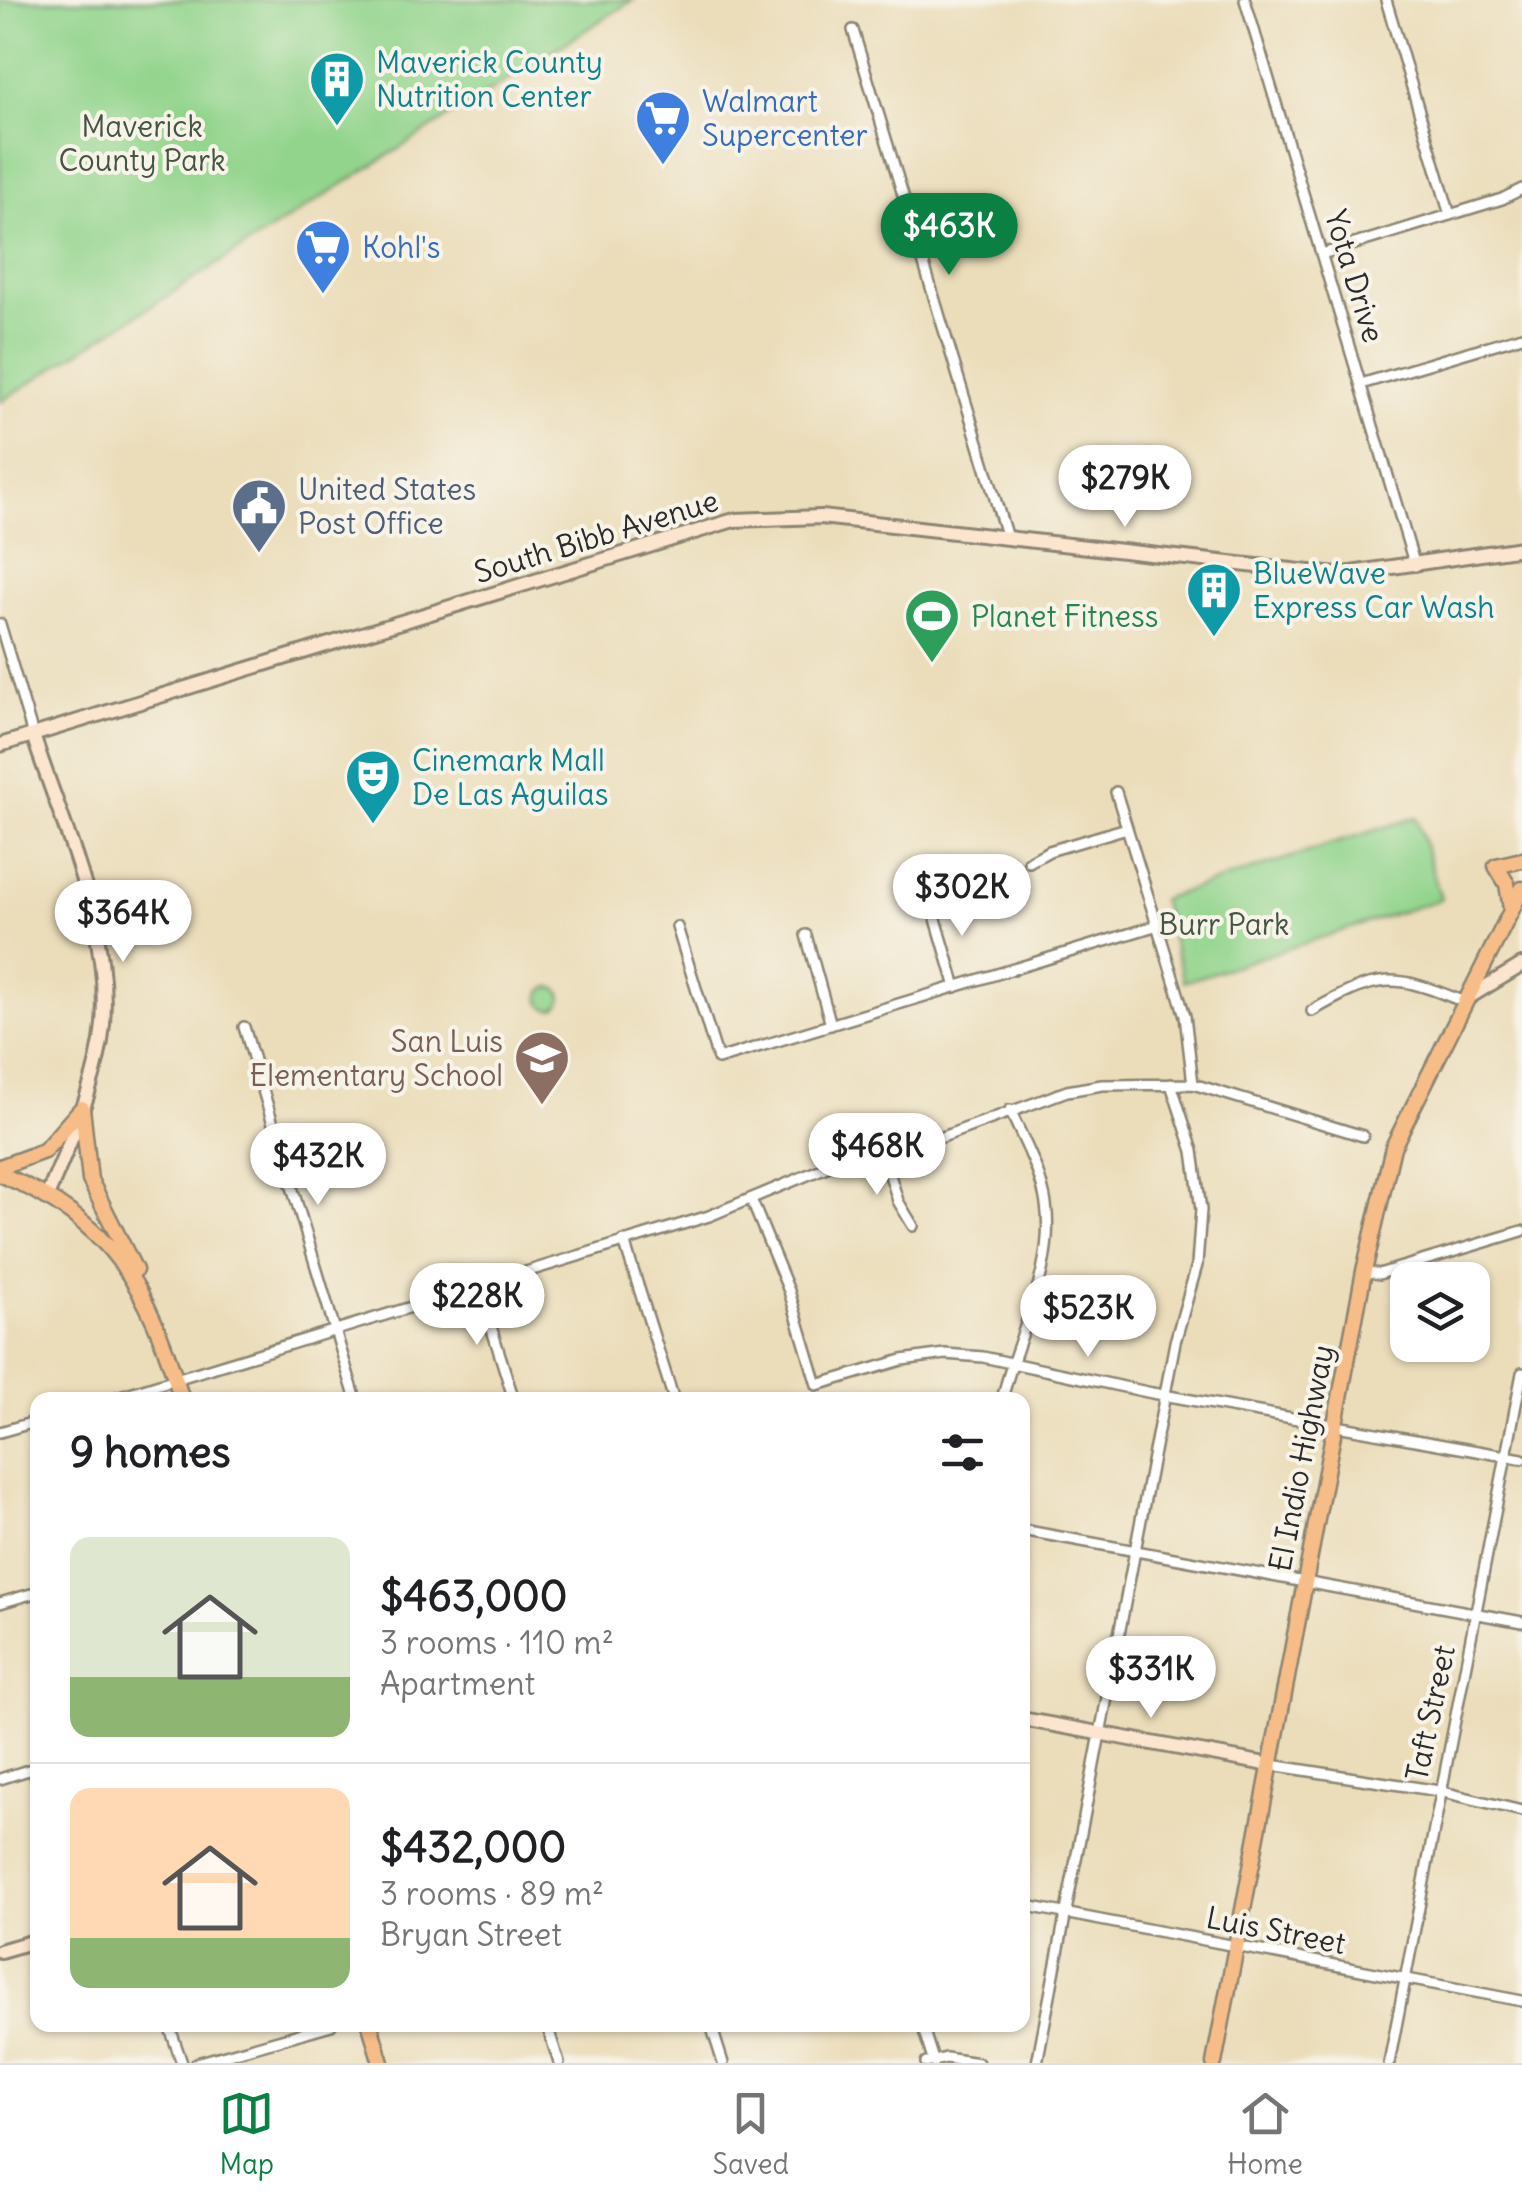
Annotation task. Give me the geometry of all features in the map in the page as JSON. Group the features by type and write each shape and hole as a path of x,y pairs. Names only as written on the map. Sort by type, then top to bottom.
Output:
{"main road":[{"name":"South Bibb Avenue","path":"0,746 734,520 821,517 1308,573 1363,574 1522,548"},
{"path":"33,735 100,952 101,1042 82,1108 48,1194"},
{"path":"1512,909 1507,884 1496,866 1522,860"},
{"name":"El Indio Highway","path":"1214,2063 1364,1271 1393,1147 1462,1001 1522,889"},
{"path":"1462,1001 1522,965"},
{"path":"0,1170 44,1151 82,1108"},
{"path":"82,1108 90,1180 148,1301 180,1392"},
{"path":"0,1170 48,1194 103,1239 148,1301"},
{"path":"1030,1720 1271,1765"},
{"path":"0,1951 30,1942"},
{"path":"372,2032 381,2063"}],"street":[{"name":"Yota Drive","path":"1246,0 1415,566"},
{"path":"1386,0 1450,214"},
{"path":"854,30 1007,538"},
{"path":"1322,254 1522,189"},
{"path":"1361,384 1522,336"},
{"path":"0,624 33,735"},
{"path":"1116,792 1185,1016 1193,1084"},
{"path":"1029,862 1049,851 1127,828"},
{"path":"931,902 956,987"},
{"path":"677,927 718,1059 1158,926"},
{"path":"806,935 831,1025"},
{"path":"1312,1011 1371,982 1407,979 1462,1001"},
{"path":"244,1027 353,1392"},
{"path":"1037,2063 1164,1394 1200,1239 1199,1181 1171,1084"},
{"path":"135,1392 624,1241 751,1199 829,1166 934,1140 1010,1110 1102,1085 1193,1084 1363,1136"},
{"path":"1004,1392 1046,1257 1047,1206 1037,1168 1010,1110"},
{"path":"883,1152 898,1202 913,1226"},
{"path":"751,1199 789,1292 817,1385 902,1360 945,1354 1522,1459"},
{"path":"1364,1271 1378,1274 1522,1231"},
{"path":"624,1241 671,1392"},
{"path":"478,1286 511,1392"},
{"name":"Taft Street","path":"1389,2063 1522,1373"},
{"path":"0,1432 30,1423"},
{"path":"1030,1532 1522,1622"},
{"path":"0,1604 30,1595"},
{"path":"1271,1765 1439,1792 1522,1811"},
{"path":"0,1779 30,1770"},
{"name":"Luis Street","path":"1030,1907 1522,2001"},
{"path":"172,2032 182,2063"},
{"path":"197,2063 306,2032"},
{"path":"550,2032 559,2063"},
{"path":"713,2032 723,2063"},
{"path":"924,2032 931,2062 978,2063"}],"green space":[{"name":"Maverick County Park","path":"0,0 633,0 0,402"},
{"name":"Burr Park","path":"1416,817 1441,899 1184,982 1161,899"},
{"path":"551,987 559,990 559,1006 551,1009 543,1006 540,998 543,990"}],"place":[{"name":"Maverick County Nutrition Center","path":"337,128"},
{"name":"Walmart Supercenter","path":"663,167"},
{"name":"Kohl's","path":"323,296"},
{"name":"United States Post Office","path":"259,555"},
{"name":"BlueWave Express Car Wash","path":"1214,639"},
{"name":"Planet Fitness","path":"932,665"},
{"name":"Cinemark Mall De Las Aguilas","path":"373,826"},
{"name":"San Luis Elementary School","path":"542,1107"}]}
